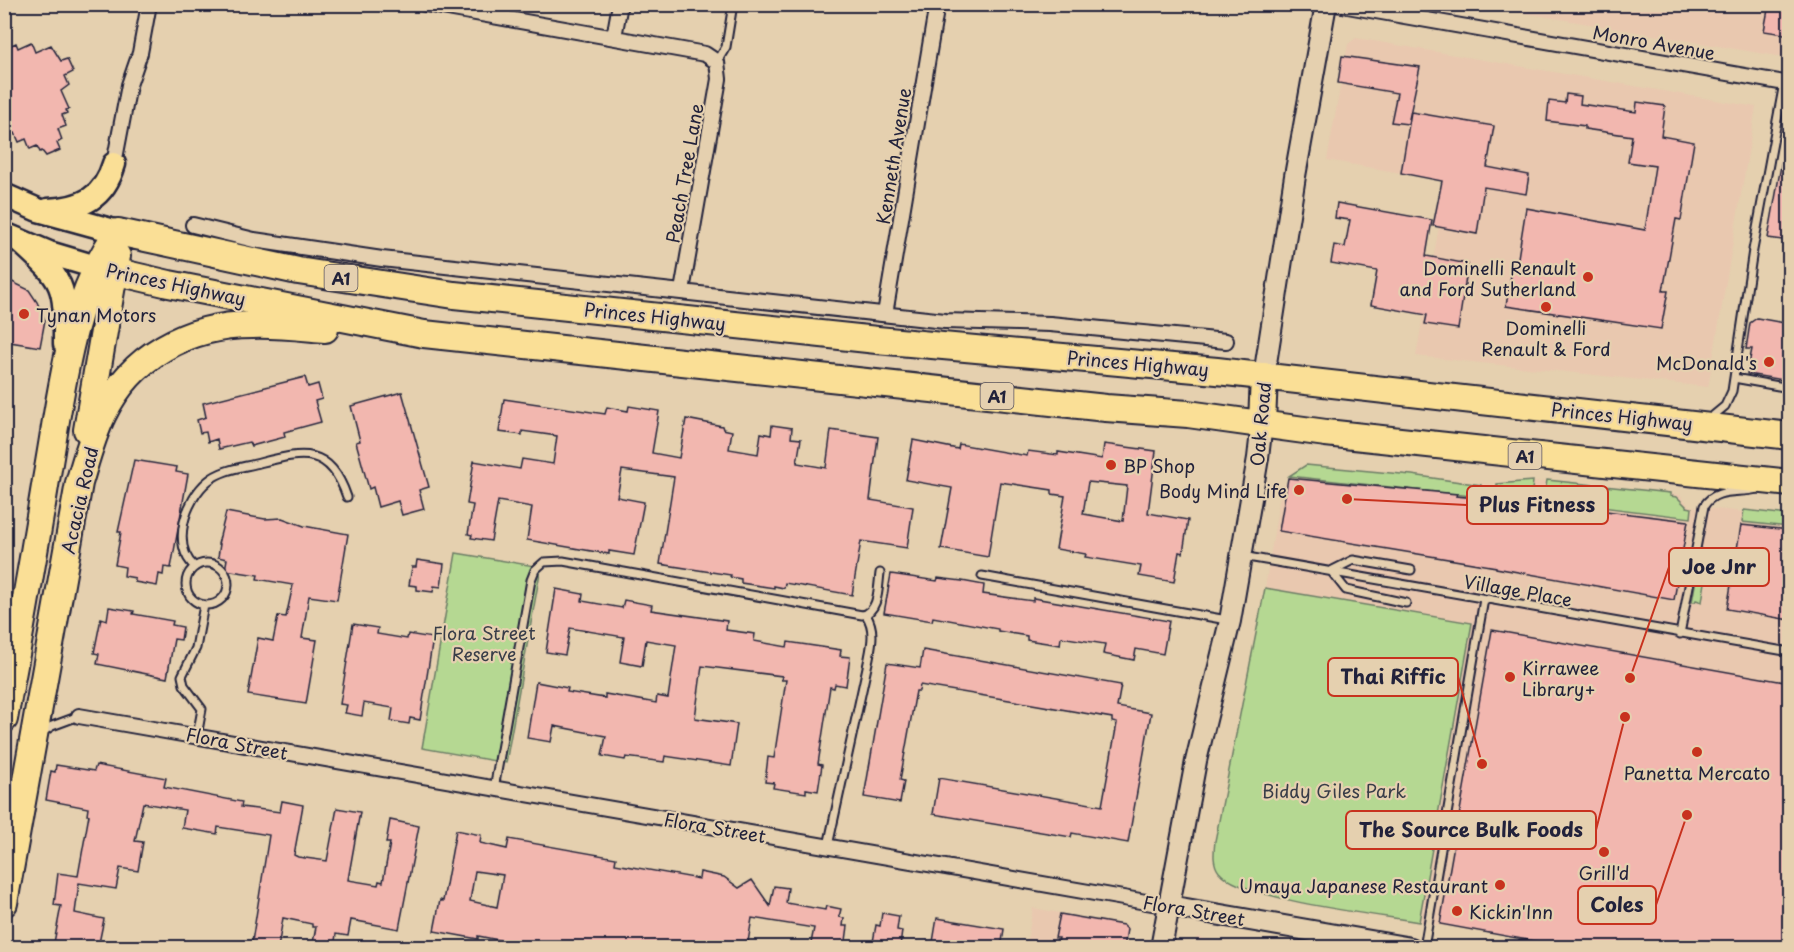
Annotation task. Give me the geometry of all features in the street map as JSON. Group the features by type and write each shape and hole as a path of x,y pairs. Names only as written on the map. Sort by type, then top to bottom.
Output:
{"highway":[{"name":"Princes Highway","path":"118,232 298,271 443,293 878,340 1135,362 1790,436"},
{"path":"106,269 118,232"},
{"name":"Princes Highway","path":"106,269 424,334 1262,423 1338,434 1786,483"},
{"name":"Acacia Road","path":"4,719 9,675 65,372 86,291 106,269"},
{"name":"A1","path":"79,483 106,269"},
{"name":"Acacia Road","path":"4,903 79,483 96,430 115,393 145,360 182,338 213,329 252,325 424,334"},
{"name":"Oak Road","path":"1262,423 1264,376"}],"main road":[{"path":"38,210 68,207 90,199 109,181 114,164"},
{"path":"4,195 38,210 118,232"},
{"path":"13,238 62,258 106,269"},
{"path":"13,238 54,273 62,287 65,309 65,372"}],"street":[{"path":"114,164 129,85 140,53 149,4"},
{"path":"425,4 705,54 717,62"},
{"path":"614,37 620,4"},
{"name":"Kenneth Avenue","path":"885,314 937,4"},
{"name":"Oak Road","path":"1264,376 1295,176 1326,4"},
{"name":"Monro Avenue","path":"1336,4 1787,83"},
{"name":"Peach Tree Lane","path":"682,291 719,79 717,62"},
{"name":"Princes Highway","path":"193,225 254,240 382,259 945,321 1050,324 1226,341"},
{"name":"Oak Road","path":"1161,948 1196,761 1230,621 1262,423"},
{"name":"Flora Street","path":"79,716 1411,948"}],"lane":[{"path":"717,62 726,47 733,4"},
{"path":"1701,425 1725,406 1732,391 1753,250 1787,83"},
{"path":"1734,378 1784,387"},
{"path":"195,567 187,560 184,553 182,536 187,513 199,490 208,480 221,473 283,457 312,455 334,470 347,497"},
{"path":"1680,634 1704,506 1714,494 1747,492 1786,483"},
{"name":"Village Place","path":"1241,556 1790,652"},
{"path":"494,789 531,580 535,570 544,562 563,561 866,615 872,624 872,640 828,846"},
{"path":"1406,603 1346,590 1331,571 1353,561 1411,570"},
{"path":"205,563 216,565 224,572 228,582 226,593 219,601 215,604 204,605 190,596 186,586 188,575 195,567 205,563"},
{"path":"866,615 874,606 880,573"},
{"path":"982,576 1230,621"},
{"path":"1424,948 1484,599"},
{"path":"197,736 202,709 184,685 183,676 196,648 204,605"},
{"name":"Flora Street","path":"31,748 37,738 48,728 79,716"}],"shaded area":[{"path":"1477,5 1789,5 1789,58"},
{"path":"1356,38 1756,107 1708,387 1416,356 1447,181 1327,160 1348,44"},
{"path":"1305,467 1502,486 1550,481 1680,495 1689,506 1789,517 1789,947 1572,947 1419,922 1472,623 1265,588 1280,496 1283,487 1292,475"},
{"path":"1033,908 1128,926 1124,947 1026,948"},
{"path":"1197,937 1212,940 1258,947 1195,947"}],"green space":[{"path":"1306,465 1412,475 1481,485 1481,497 1289,476"},
{"path":"1547,480 1670,493 1670,496 1677,497 1687,507 1692,508 1691,518 1544,500"},
{"path":"1533,481 1531,500 1496,496 1497,484"},
{"path":"1744,510 1789,515 1789,527 1742,522"},
{"name":"Flora Street Reserve","path":"456,553 541,567 506,763 422,748"},
{"path":"1699,562 1708,563 1702,602 1696,600 1692,602"},
{"name":"Biddy Giles Park","path":"1265,588 1472,623 1419,922 1313,905 1254,891 1233,882 1219,872 1215,865 1215,841"}],"building":[{"path":"1769,4 1790,4 1790,35 1764,31"},
{"path":"31,42 35,52 51,45 61,61 67,59 73,72 65,76 69,85 61,91 69,109 62,115 66,126 58,129 62,140 57,143 60,150 46,156 37,146 30,149 26,139 19,142 15,133 11,134 8,127 4,128 4,48 16,43 18,48"},
{"path":"1342,56 1420,67 1408,124 1391,122 1397,93 1338,83"},
{"name":"Dominelli Renault and Ford Sutherland","path":"1566,94 1581,96 1580,104 1636,112 1637,102 1665,106 1661,136 1694,142 1681,220 1676,219 1663,291 1668,291 1661,329 1506,306 1513,263 1517,264 1526,208 1645,230 1655,166 1628,162 1632,136 1547,121 1549,101 1565,103"},
{"path":"1411,112 1494,126 1487,167 1529,175 1526,194 1484,187 1477,234 1433,226 1442,181 1401,173"},
{"path":"1782,160 1790,161 1790,241 1768,238"},
{"path":"1337,203 1432,220 1426,256 1468,264 1458,329 1425,324 1427,315 1371,305 1377,271 1331,263 1334,245 1345,247 1350,220 1335,218"},
{"name":"Tynan Motors","path":"4,278 29,290 37,302 45,320 40,347 4,341"},
{"name":"McDonald's","path":"1757,318 1790,324 1790,381 1747,374 1752,349 1746,349 1750,323"},
{"path":"305,377 308,387 318,384 322,399 315,401 321,422 284,432 285,437 251,446 249,442 219,449 217,439 208,442 206,432 200,433 197,420 206,417 203,403"},
{"path":"402,392 429,487 419,490 424,509 402,515 398,501 378,507 373,487 369,489 356,442 360,441 351,406"},
{"path":"504,399 605,414 607,407 628,411 629,406 659,411 652,453 679,458 686,419 722,426 723,429 732,431 729,449 758,454 761,433 771,435 772,425 792,428 791,438 801,439 797,463 826,468 831,430 878,437 870,500 913,507 907,548 861,541 852,595 785,583 784,588 774,586 774,588 741,583 741,579 730,577 731,575 660,564 674,477 622,470 617,497 644,502 634,555 609,551 609,554 527,540 532,507 498,501 491,541 471,538 472,535 468,534 473,505 467,504 474,461 520,469 522,459 553,464 557,436 522,431 522,435 499,432"},
{"path":"913,440 958,449 959,444 1027,456 1028,451 1058,455 1058,452 1102,459 1104,444 1156,451 1148,513 1188,520 1183,553 1179,552 1174,582 1139,576 1141,566 1085,557 1086,554 1056,549 1065,496 1052,494 1052,490 1000,482 988,557 941,549 952,488 906,480","holes":["1088,482 1127,486 1123,521 1083,514"]},
{"path":"134,460 177,467 176,472 188,474 171,568 164,567 163,575 159,574 157,586 135,582 135,578 124,576 125,567 115,565 121,532 118,532"},
{"path":"1288,478 1507,501 1507,499 1688,521 1674,600 1496,567 1279,531"},
{"path":"226,512 265,519 282,518 304,526 348,534 337,600 309,596 302,638 317,640 306,704 248,695 258,638 273,641 278,616 286,617 293,585 257,579 258,575 225,570 227,559 218,557 220,544 218,544"},
{"path":"1741,525 1790,530 1790,620 1727,609"},
{"path":"417,560 444,564 441,587 434,586 433,592 417,590 417,586 409,585 412,567 416,567"},
{"path":"891,574 937,581 938,578 962,581 984,585 983,594 1033,601 1033,598 1169,621 1163,654 1136,649 1134,660 1103,654 1105,644 1061,637 1060,645 1027,640 1027,636 998,631 998,629 933,617 932,621 884,613"},
{"path":"556,589 583,594 582,601 622,608 624,600 652,605 651,610 727,621 726,630 755,634 754,641 787,647 788,642 841,650 840,656 850,657 846,686 835,684 834,688 830,687 818,764 822,765 818,791 806,789 806,793 773,788 774,783 765,782 768,757 774,758 786,680 781,680 782,676 702,666 695,718 737,724 731,766 665,756 664,762 602,756 606,736 554,726 551,742 527,738 536,682 568,688 567,692 605,698 605,694 656,703 657,696 668,698 676,645 646,640 642,666 620,662 624,637 570,628 565,655 546,652"},
{"path":"109,607 173,621 172,625 183,627 181,640 174,639 167,678 97,664 99,654 94,653 101,618 107,620"},
{"path":"353,624 378,628 377,634 407,639 408,634 433,638 420,720 410,718 409,724 391,721 393,708 364,703 362,716 345,713 347,705 340,704"},
{"path":"1492,630 1790,683 1790,948 1572,948 1440,924"},
{"path":"923,650 1121,685 1117,707 1151,713 1128,843 1072,833 1071,837 933,814 939,778 1102,806 1117,723 1112,722 1112,718 1009,700 920,685 919,691 916,691 900,780 904,781 900,803 864,797 887,663 920,668"},
{"path":"56,765 94,771 96,765 166,778 164,787 242,802 241,807 280,812 282,801 303,805 294,855 298,857 327,861 337,808 360,812 348,880 378,885 379,881 383,882 390,843 386,843 390,820 419,826 399,929 351,920 348,936 336,934 334,948 312,948 316,927 312,927 312,924 283,918 278,948 251,948 269,835 218,827 217,834 182,828 185,810 143,803 135,841 143,842 138,871 120,868 116,889 79,883 75,913 104,919 98,948 53,948 61,906 54,905 58,873 78,876 89,815 87,815 88,808 46,800 51,771 55,772"},
{"path":"456,830 481,835 480,843 507,849 509,839 616,858 615,864 699,879 700,872 724,877 739,888 752,880 770,906 774,886 788,888 786,903 825,910 826,906 841,909 839,917 844,918 843,926 848,926 845,948 810,948 814,928 752,918 747,948 707,948 674,942 673,948 539,948 478,936 478,939 434,931 440,900 443,901","holes":["475,871 503,875 497,907 470,901"]},
{"path":"882,913 899,916 897,930 902,931 900,946 873,942 876,925 880,926"},
{"path":"1060,914 1123,925 1127,929 1124,948 1083,948 1058,943 1059,938 1055,938"},
{"path":"937,918 1004,929 1001,948 932,948"}],"place":[{"name":"Dominelli Renault and Ford Sutherland","path":"1588,277"},
{"name":"Dominelli Renault & Ford","path":"1546,307"},
{"name":"Tynan Motors","path":"24,314"},
{"name":"McDonald's","path":"1769,362"},
{"name":"BP Shop","path":"1111,465"},
{"name":"Body Mind Life","path":"1299,490"},
{"name":"Plus Fitness","path":"1347,499"},
{"name":"Kirrawee Library+","path":"1510,677"},
{"name":"Joe Jnr","path":"1630,678"},
{"name":"The Source Bulk Foods","path":"1625,717"},
{"name":"Panetta Mercato","path":"1697,752"},
{"name":"Thai Riffic","path":"1482,764"},
{"name":"Coles","path":"1687,815"},
{"name":"Grill'd","path":"1604,852"},
{"name":"Umaya Japanese Restaurant","path":"1500,885"},
{"name":"Kickin'Inn","path":"1457,911"}]}
